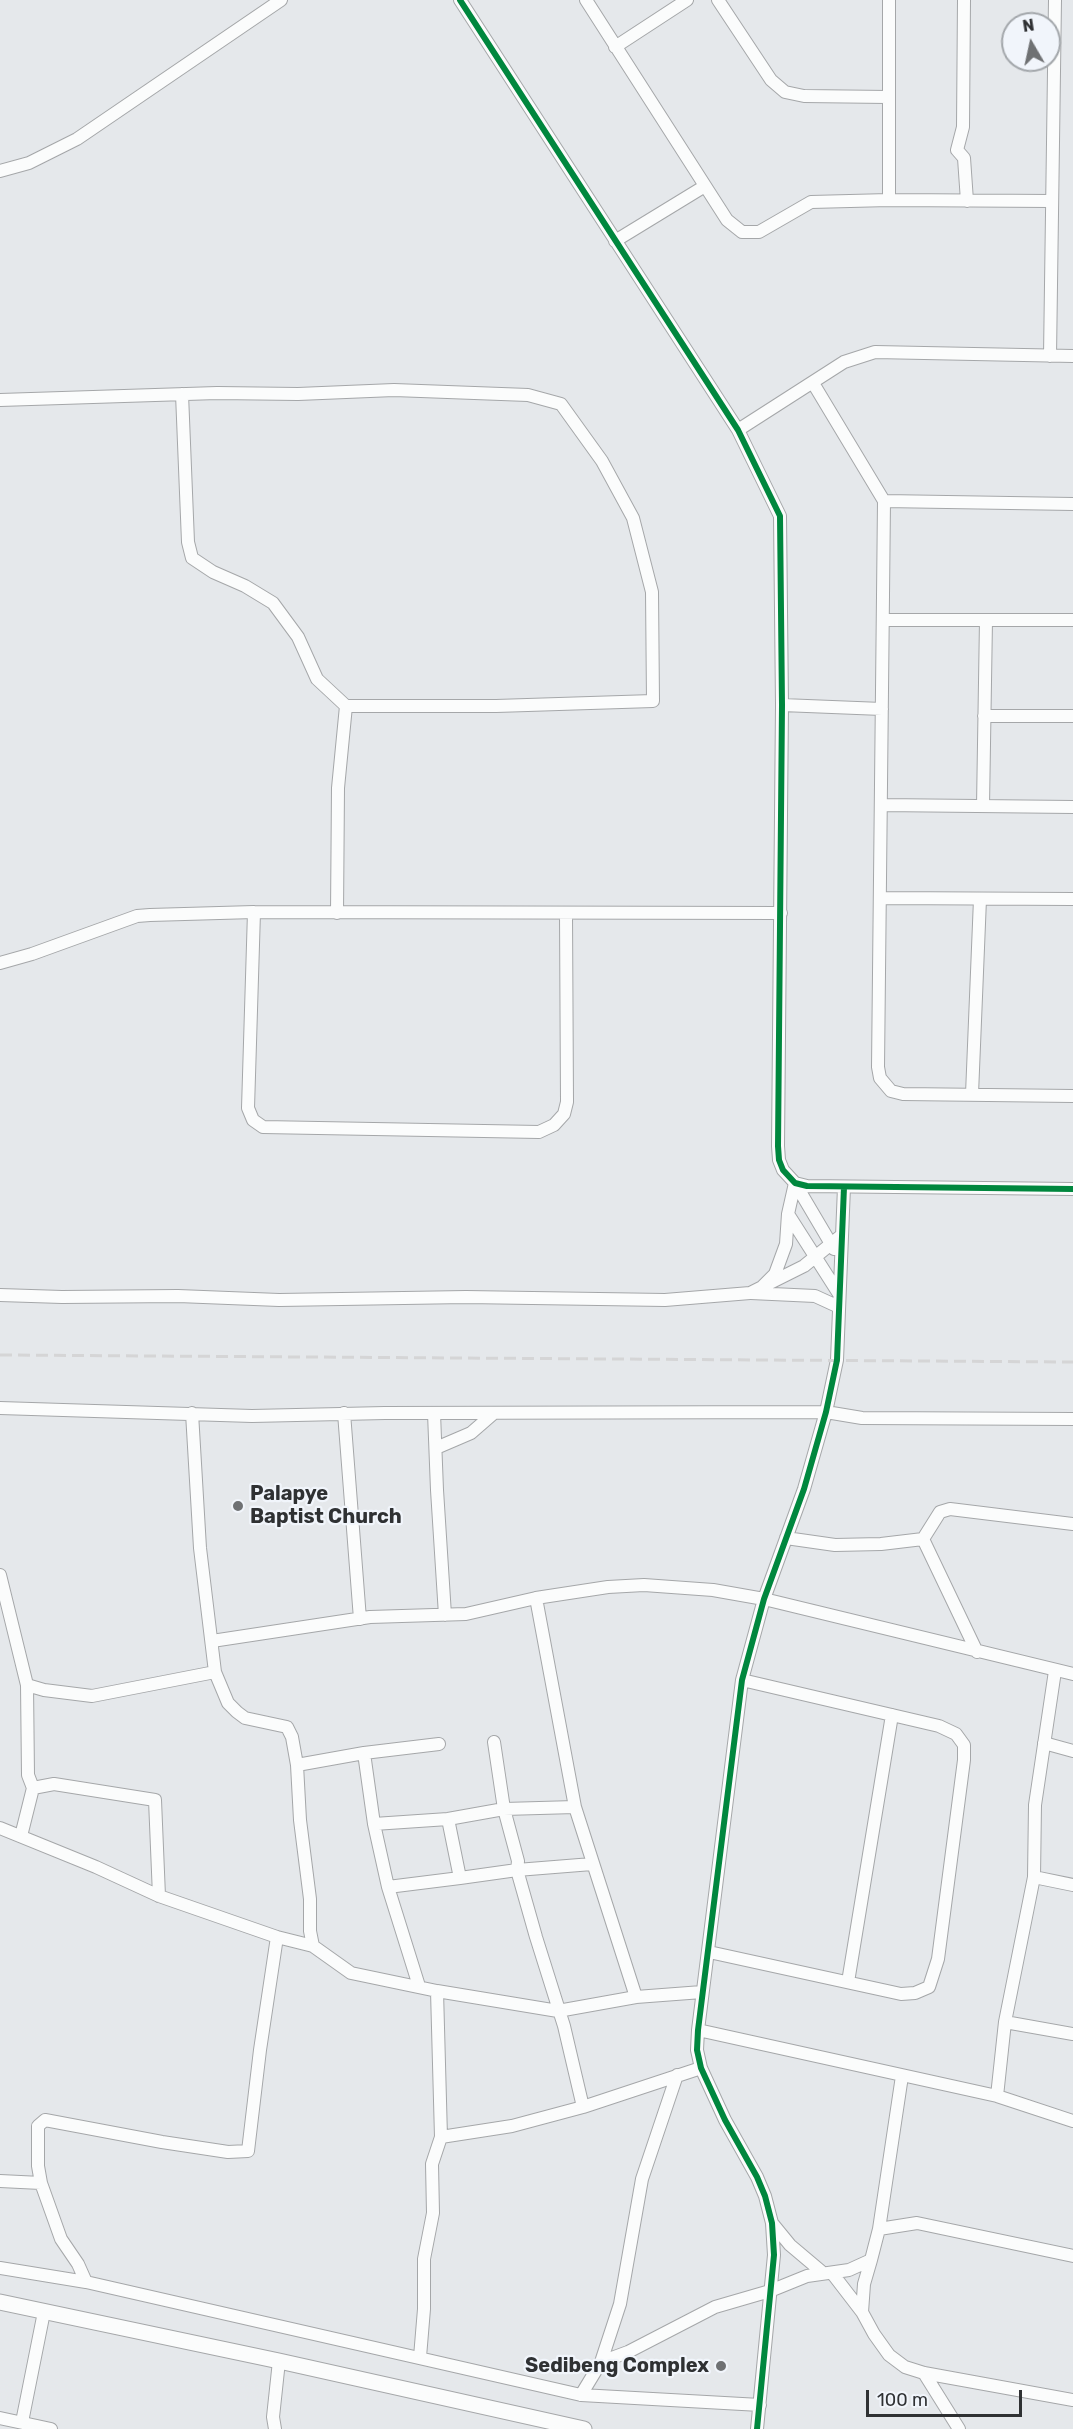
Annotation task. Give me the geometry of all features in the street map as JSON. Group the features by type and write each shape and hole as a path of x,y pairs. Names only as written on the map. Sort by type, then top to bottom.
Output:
{"street":[{"path":"0,171 30,163 77,139 281,0"},
{"path":"460,0 738,430 780,516 782,705 779,1160 783,1170 795,1183 841,1261"},
{"path":"586,0 727,220 742,232 759,232 811,202 1052,201"},
{"path":"615,47 687,0"},
{"path":"718,0 771,80 785,92 804,96 888,97"},
{"path":"889,0 889,200"},
{"path":"964,0 963,127 957,150 964,158 967,201"},
{"path":"1050,357 1055,0"},
{"path":"615,241 705,186"},
{"path":"738,430 844,362 876,352 1073,356"},
{"path":"813,383 884,501 878,1067 880,1078 891,1091 903,1094 1073,1095"},
{"path":"0,400 182,394 298,394 394,390 528,395 561,404 602,461 633,518 652,592 653,701 496,706 346,706 317,679 298,637 273,603 245,586 213,572 192,558 187,531 182,394"},
{"path":"884,501 1073,504"},
{"path":"883,620 1073,620"},
{"path":"983,806 986,620"},
{"path":"782,705 882,709"},
{"path":"337,913 338,788 346,706"},
{"path":"984,716 1073,716"},
{"path":"881,805 1073,807"},
{"path":"880,898 1073,899"},
{"path":"972,1095 980,898"},
{"path":"0,963 33,954 137,916 254,912 781,913"},
{"path":"254,912 248,1108 253,1120 263,1127 539,1132 554,1125 564,1114 567,1102 566,914"},
{"path":"795,1183 807,1186 844,1187 1073,1189"},
{"path":"762,1287 775,1274 786,1244 788,1214 795,1183"},
{"path":"757,2429 774,2255 772,2223 757,2177 725,2120 701,2068 697,2050 698,2030 742,1680 764,1599 804,1489 826,1412 837,1360 844,1187"},
{"path":"788,1214 839,1294"},
{"path":"750,1293 793,1272 816,1257 842,1235"},
{"path":"0,1295 178,1296 279,1300 466,1297 665,1300 750,1293 815,1296 839,1307"},
{"path":"0,1408 252,1416 344,1413 826,1412 862,1418 1073,1419"},
{"path":"192,1413 198,1527 215,1672 228,1703 245,1718 287,1727 292,1737 297,1765 300,1820 310,1899 310,1930 313,1946"},
{"path":"344,1413 360,1619"},
{"path":"434,1413 445,1615"},
{"path":"436,1448 471,1432 494,1413"},
{"path":"923,1539 940,1512 950,1509 1073,1524"},
{"path":"786,1538 835,1545 881,1544 923,1539"},
{"path":"923,1539 977,1652"},
{"path":"0,1575 27,1685 28,1768 33,1788 21,1836"},
{"path":"212,1641 360,1619 466,1614 536,1598 608,1587 644,1585 713,1590 764,1599 1073,1674"},
{"path":"536,1598 575,1807 636,1997"},
{"path":"997,2096 1005,2022 1034,1877 1035,1805 1055,1671"},
{"path":"27,1685 44,1690 92,1696 215,1672"},
{"path":"709,1952 901,1994 915,1993 929,1987 938,1959 964,1760 964,1745 956,1734 939,1726 742,1680"},
{"path":"848,1982 892,1715"},
{"path":"494,1742 504,1809 518,1861 518,1870 564,2026 583,2107"},
{"path":"1044,1743 1073,1751"},
{"path":"297,1765 364,1753 439,1744"},
{"path":"364,1753 374,1824 388,1887 420,1986"},
{"path":"33,1788 54,1784 155,1800 159,1896"},
{"path":"374,1824 448,1818 504,1809 575,1807"},
{"path":"448,1818 460,1878"},
{"path":"0,1828 159,1896 277,1937 313,1946 351,1972 437,1991 558,2011 636,1997 702,1992"},
{"path":"388,1887 518,1870 592,1864"},
{"path":"1034,1877 1073,1885"},
{"path":"86,2282 78,2264 61,2239 41,2183 38,2166 38,2126 45,2120 173,2143 240,2153 248,2151 277,1937"},
{"path":"420,2357 424,2309 424,2259 433,2213 432,2164 441,2138 437,1991"},
{"path":"1005,2022 1073,2034"},
{"path":"698,2030 997,2096 1073,2121"},
{"path":"441,2138 512,2126 583,2107 701,2068"},
{"path":"581,2395 601,2362 620,2304 642,2180 677,2075"},
{"path":"862,2312 864,2284 879,2229 903,2076"},
{"path":"0,2181 41,2183"},
{"path":"772,2223 790,2245 827,2272 862,2312 889,2355 905,2367 924,2373 1073,2400"},
{"path":"879,2229 917,2223 1073,2256"},
{"path":"601,2362 628,2352 715,2307 770,2291 792,2281 827,2272 849,2270 871,2260"},
{"path":"0,2268 86,2282 257,2323 420,2357 581,2395 760,2405"},
{"path":"0,2302 584,2429"},
{"path":"22,2422 44,2312"},
{"path":"275,2429 273,2417 279,2361"},
{"path":"924,2373 959,2429"},
{"path":"0,2418 51,2429"}],"railway":[{"path":"0,1355 1073,1362"}],"cycle path":[{"path":"460,0 738,430 780,516 782,705 778,1146 779,1160 783,1170 795,1183 807,1186 1073,1189"},
{"path":"757,2429 774,2255 772,2223 757,2177 725,2120 701,2068 697,2050 698,2030 742,1680 764,1599 804,1489 826,1412 837,1360 844,1187"}],"place":[{"name":"Palapye Baptist Church","path":"238,1506"},
{"name":"Sedibeng Complex","path":"721,2366"}]}
